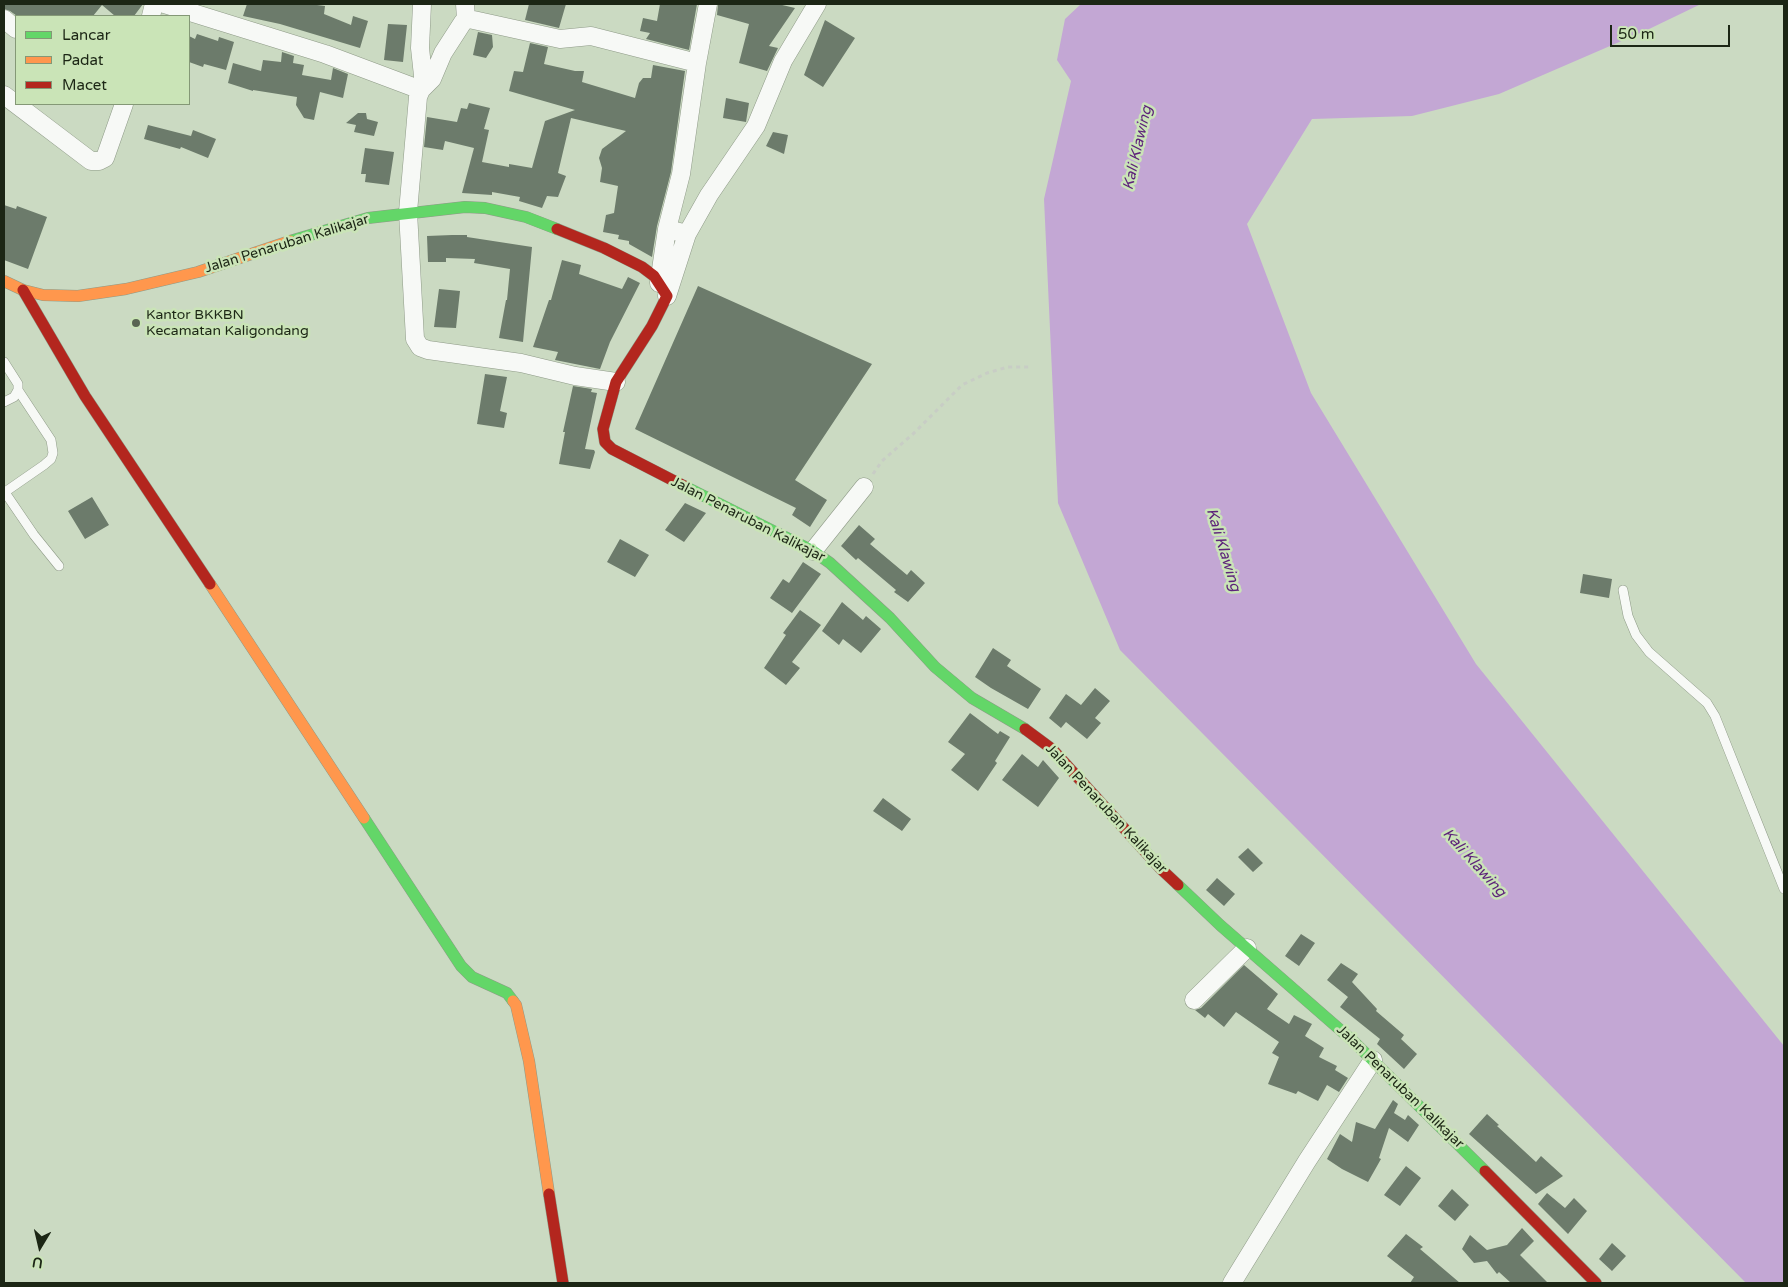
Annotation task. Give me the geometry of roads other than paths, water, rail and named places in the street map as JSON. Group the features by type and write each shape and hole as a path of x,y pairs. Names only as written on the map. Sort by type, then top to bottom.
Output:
{"street":[{"path":"164,4 325,54 423,87"},
{"path":"422,4 420,48 423,87"},
{"path":"663,290 667,229 681,174 697,63 708,4"},
{"path":"663,290 687,234 709,195 756,126 783,61 816,4"},
{"path":"616,382 575,376 521,363 428,350 420,346 416,339 408,212 418,97 423,87 432,79 466,12 560,39 591,36 697,63"},
{"path":"4,19 15,28"},
{"path":"4,95 15,103"},
{"path":"17,105 91,160 99,161 105,158 118,107"},
{"name":"Jalan Penaruban Kalikajar","path":"4,281 23,290 44,295 78,296 126,289 198,272 312,234 368,218 465,207 485,208 526,217 624,257 642,267 663,290 652,326 616,382 603,429 605,442 612,449 813,551 890,618 935,667 972,698 1035,735 1052,749 1161,869 1220,925 1373,1060 1596,1283"},
{"path":"667,229 687,234"},
{"path":"23,290 85,396 194,558 461,966 472,977 507,993 516,1006 530,1061 563,1283"},
{"path":"813,551 864,487"},
{"path":"1194,1000 1247,948"},
{"path":"1232,1283 1307,1161 1373,1060"}],"lane":[{"path":"4,362 18,384 18,390 14,397 4,402"},
{"path":"18,390 51,440 53,453 51,459 44,465 4,491 34,535 59,566"},
{"path":"1623,590 1628,616 1636,634 1649,652 1707,703 1715,716 1784,890"}],"water":[{"name":"Kali Klawing","path":"1081,4 1701,4 1647,30 1499,94 1412,116 1312,119 1247,224 1311,393 1476,664 1784,1046 1784,1283 1746,1283 1120,650 1058,503 1044,199 1071,81 1057,60 1065,19"}],"place":[{"name":"Kantor BKKBN Kecamatan Kaligondang","path":"136,323"}]}
